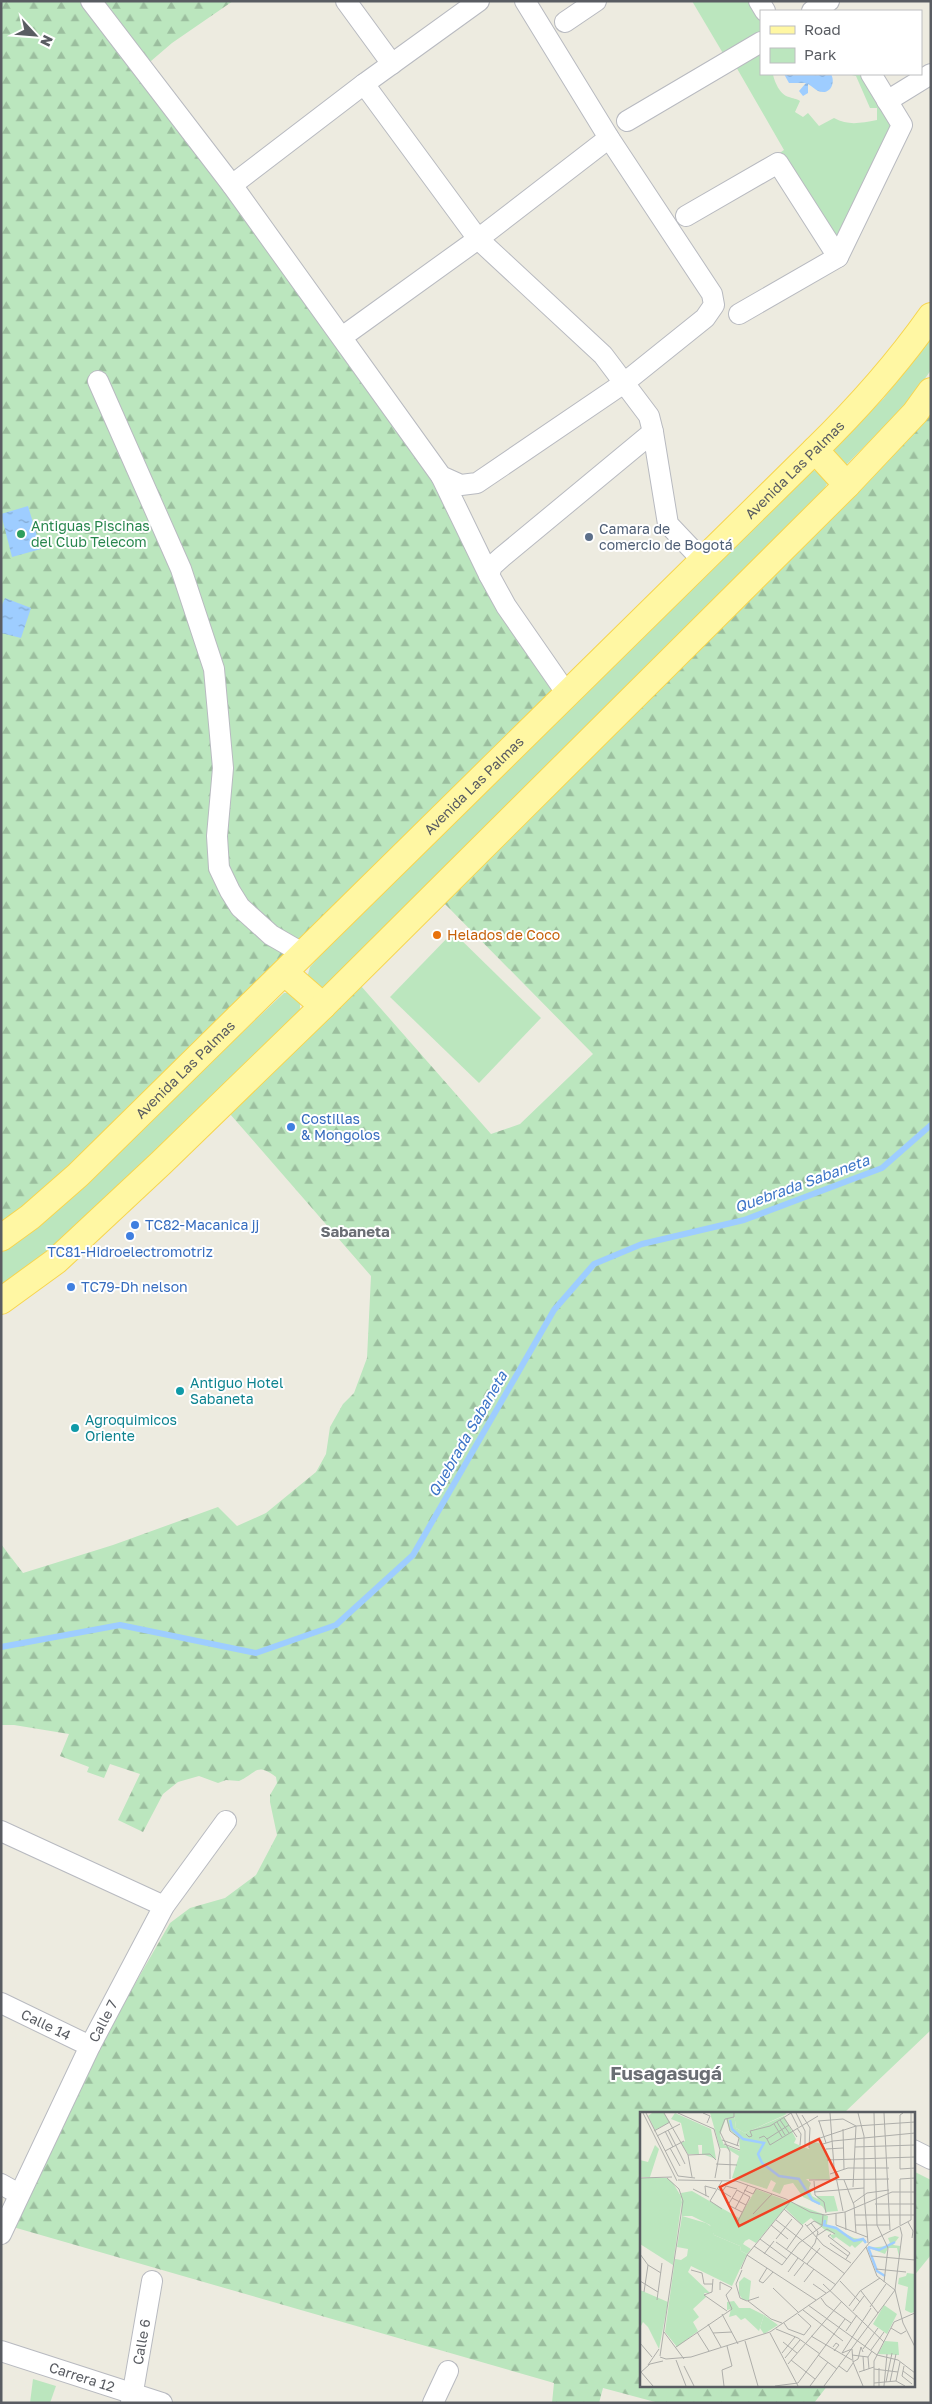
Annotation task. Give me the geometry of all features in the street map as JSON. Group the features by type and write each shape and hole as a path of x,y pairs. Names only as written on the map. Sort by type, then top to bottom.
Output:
{"main road":[{"name":"Avenida Las Palmas","path":"3,1236 78,1175 704,561 867,399 897,364 931,316"},
{"path":"1,1301 56,1261 102,1220 323,1006 847,484 915,413 931,391"},
{"path":"815,450 847,484"},
{"path":"285,973 323,1006"}],"street":[{"path":"91,1 232,185 441,476 506,606 567,694"},
{"path":"346,1 392,64"},
{"path":"232,185 364,84 478,1"},
{"path":"441,476 461,485 477,483 624,383 710,314 714,302 712,294 609,138 525,1"},
{"path":"564,22 596,1"},
{"path":"814,10 828,2"},
{"path":"627,121 760,43"},
{"path":"888,101 931,74"},
{"path":"739,314 838,257 902,125 872,75"},
{"path":"364,84 478,239 603,355 649,416 668,524 704,561"},
{"path":"342,337 478,239 609,138"},
{"path":"686,216 778,163 838,257"},
{"path":"98,381 181,569 214,669 222,768 217,836 219,868 240,907 271,935 304,954"},
{"path":"489,575 492,566 502,557 653,432"},
{"name":"Calle 7","path":"1,2234 90,2046 164,1906 226,1821"},
{"path":"1,1831 164,1906"},
{"name":"Calle 14","path":"1,2004 90,2046"},
{"path":"914,2150 931,2159"},
{"path":"1,2184 19,2194"},
{"name":"Calle 6","path":"132,2398 152,2281"},
{"name":"Carrera 12","path":"1,2351 132,2398 162,2403"},
{"path":"433,2403 448,2371"}],"green space":[{"path":"1,1 233,1 172,43 137,73 229,194 438,485 556,688 72,1164 27,1205 1,1223"},
{"path":"692,1 750,1 760,17 760,34 724,55"},
{"path":"760,50 760,75 773,75 776,84 783,94 800,101 795,112 803,117 808,113 819,126 834,118 850,123 877,120 877,108 870,108 856,76 852,75 864,75 893,125 837,242 774,157 784,150 735,65"},
{"path":"931,337 931,370 907,404 846,465 834,451 836,447 884,398"},
{"path":"931,412 931,2030 845,2112 640,2112 640,2386 827,2386 814,2403 659,2403 603,2388 599,2403 552,2403 554,2383 13,2227 98,2048 170,1923 190,1908 225,1898 256,1875 277,1835 270,1795 277,1783 276,1777 264,1770 257,1770 239,1781 226,1780 218,1783 199,1776 178,1782 163,1794 143,1832 118,1820 140,1774 110,1764 104,1778 87,1772 89,1767 60,1756 69,1734 14,1725 1,1725 1,1544 23,1573 113,1545 218,1507 237,1526 266,1513 316,1472 326,1454 330,1427 343,1404 354,1393 367,1358 371,1276 230,1114 361,986 491,1134 520,1124 593,1054 444,903"},
{"path":"817,470 828,482 823,491 328,984 321,988 307,978 310,967 318,958 812,471"},
{"path":"453,932 541,1018 479,1083 390,997"},
{"path":"284,993 288,993 300,1003 300,1010 296,1017 48,1253 1,1288 1,1253 35,1228"},
{"path":"914,2172 931,2180 931,2255 914,2276"},
{"path":"33,2379 56,2386 50,2403 30,2403"}],"water":[{"path":"785,75 831,75 833,81 831,88 826,92 817,90 808,84 808,93 803,96 799,91 806,83 789,83"},
{"name":"Antiguas Piscinas del Club Telecom","path":"28,506 41,549 12,557 1,514"},
{"path":"5,598 31,608 21,638 1,633 1,607"}],"waterway":[{"name":"Quebrada Sabaneta","path":"1,1647 120,1625 256,1653 336,1625 413,1555 554,1310 594,1264 642,1244 744,1220 882,1168 931,1125"}],"place":[{"name":"Antiguas Piscinas del Club Telecom","path":"21,534"},
{"name":"Camara de comercio de Bogotá","path":"589,537"},
{"name":"Helados de Coco","path":"437,935"},
{"name":"Costillas & Mongolos","path":"291,1127"},
{"name":"TC82-Macanica jj","path":"135,1225"},
{"name":"TC81-Hidroelectromotriz","path":"130,1236"},
{"name":"TC79-Dh nelson","path":"71,1287"},
{"name":"Antiguo Hotel Sabaneta","path":"180,1391"},
{"name":"Agroquimicos Oriente","path":"75,1428"}],"district":[{"name":"Sabaneta","path":"355,1232"},
{"name":"Fusagasugá","path":"666,2073"}]}
